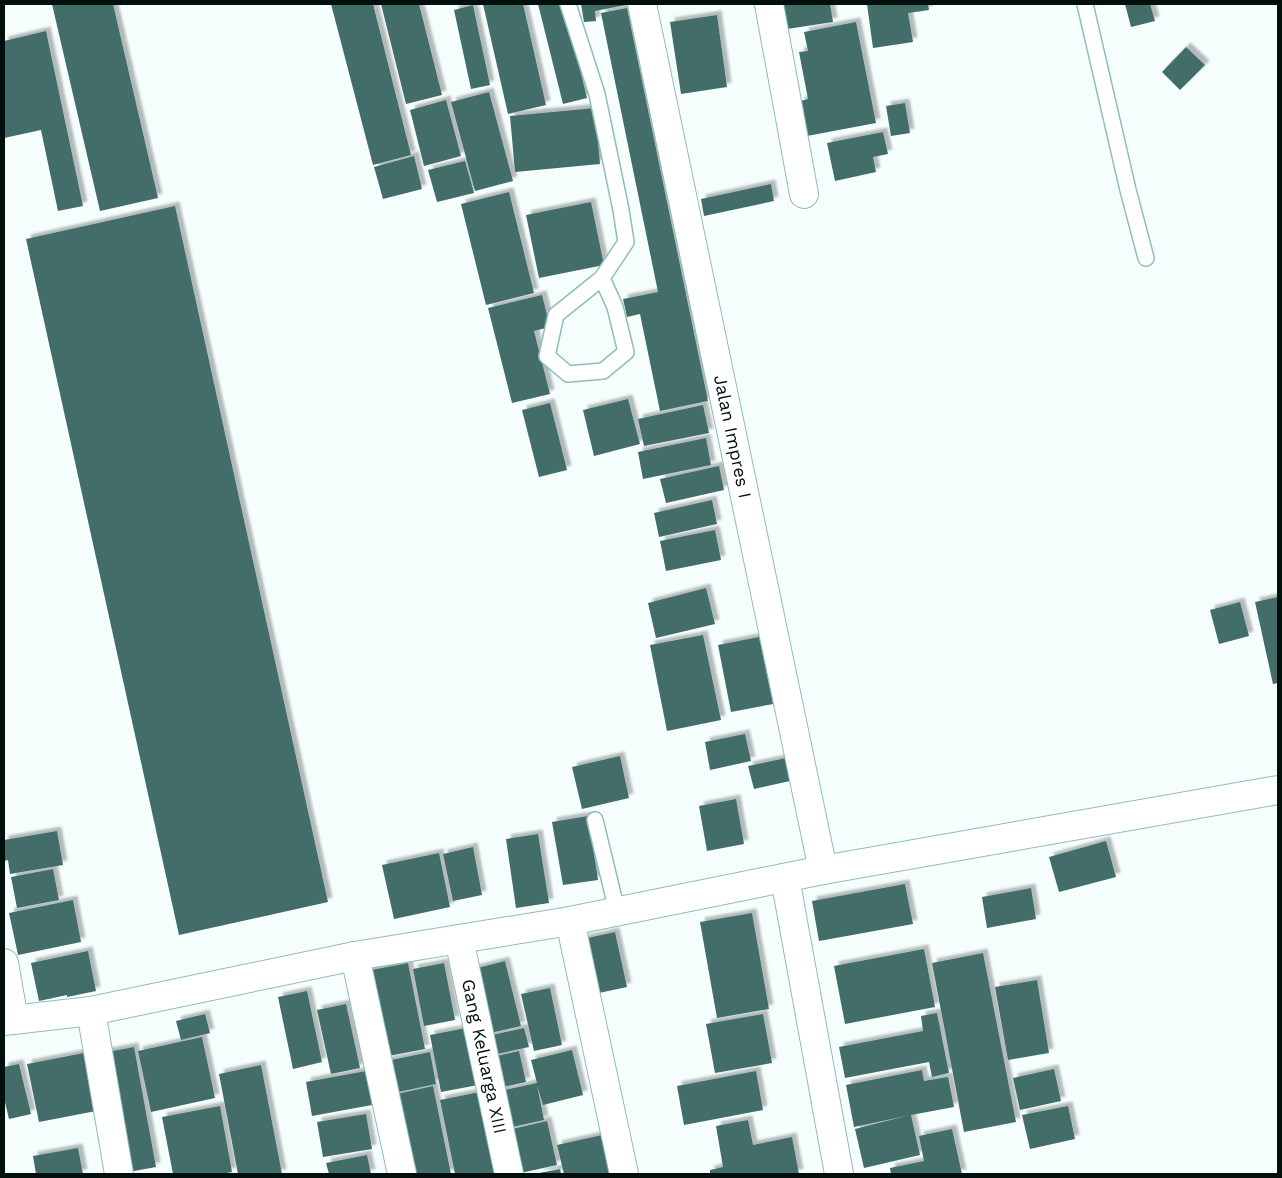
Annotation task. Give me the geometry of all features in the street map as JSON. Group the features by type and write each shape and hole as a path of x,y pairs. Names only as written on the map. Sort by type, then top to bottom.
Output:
{"street":[{"name":"Jalan Impres I","path":"642,4 823,870"},
{"path":"769,4 804,194"},
{"path":"4,963 9,1021 90,1011 355,956 570,921 823,870 1278,790"},
{"path":"785,878 839,1174"},
{"path":"570,921 624,1174"},
{"name":"Gang Keluarga XIII","path":"459,939 508,1174"},
{"path":"355,956 402,1174"},
{"path":"90,1011 119,1174"}],"lane":[{"path":"568,4 597,94 626,242 602,278 556,315 547,356 568,374 603,371 626,352 615,307 602,278"},
{"path":"1084,4 1146,258"},
{"path":"596,820 617,911"}],"building":[{"path":"52,4 113,4 158,198 100,211"},
{"path":"331,4 373,4 411,155 373,165"},
{"path":"381,4 419,4 442,95 406,104"},
{"path":"483,4 523,4 546,105 508,114"},
{"path":"538,4 564,4 587,98 563,104"},
{"path":"581,4 626,5 595,11 596,21 584,22"},
{"path":"783,4 830,4 833,22 787,29"},
{"path":"867,4 928,4 929,10 908,13 913,42 873,48"},
{"path":"1125,4 1150,4 1155,21 1131,27"},
{"path":"473,5 490,85 471,89 454,10"},
{"path":"627,8 708,401 660,411 640,314 627,317 623,299 658,292 601,13"},
{"path":"717,15 727,87 681,94 670,22"},
{"path":"856,22 876,123 807,136 800,101 808,99 799,52 808,51 804,32"},
{"path":"46,31 83,206 58,211 41,130 4,138 4,41"},
{"path":"1186,47 1205,65 1180,90 1162,72"},
{"path":"489,92 513,181 475,191 451,102"},
{"path":"446,100 461,156 424,166 410,110"},
{"path":"905,103 910,133 891,136 886,106"},
{"path":"595,108 600,164 515,172 510,116"},
{"path":"883,132 888,154 873,157 876,172 835,181 827,143"},
{"path":"414,156 422,189 383,199 374,167"},
{"path":"465,161 474,193 437,202 428,170"},
{"path":"771,184 774,201 704,216 701,199"},
{"path":"509,192 534,293 486,305 461,204"},
{"path":"591,202 604,265 539,278 526,215"},
{"path":"175,206 328,902 179,935 26,239"},
{"path":"542,295 550,327 534,331 550,394 512,403 488,308"},
{"path":"628,399 640,444 594,456 583,410"},
{"path":"550,403 567,470 539,477 522,410"},
{"path":"703,405 709,433 644,446 638,419"},
{"path":"706,438 711,465 643,479 638,452"},
{"path":"719,466 724,490 666,503 660,479"},
{"path":"712,500 717,524 659,537 654,513"},
{"path":"715,530 721,560 666,571 660,541"},
{"path":"706,588 715,624 656,638 648,603"},
{"path":"1278,597 1278,683 1273,684 1255,602"},
{"path":"1240,602 1249,636 1219,644 1210,610"},
{"path":"703,635 721,720 667,731 650,645"},
{"path":"759,637 773,704 731,712 718,645"},
{"path":"745,734 751,761 710,770 705,742"},
{"path":"620,756 629,798 582,809 572,767"},
{"path":"786,758 790,781 754,789 748,766"},
{"path":"736,799 744,844 707,851 699,806"},
{"path":"588,816 598,880 563,885 552,822"},
{"path":"57,831 63,865 10,874 8,860 4,861 4,840"},
{"path":"538,834 549,903 516,908 506,839"},
{"path":"1106,841 1116,877 1059,892 1049,857"},
{"path":"473,847 482,895 453,901 443,854"},
{"path":"439,853 450,907 394,919 382,865"},
{"path":"53,869 59,900 17,908 11,877"},
{"path":"905,884 913,924 819,941 812,901"},
{"path":"1031,888 1036,919 987,928 982,897"},
{"path":"73,900 81,942 18,955 9,913"},
{"path":"752,913 769,1009 717,1018 700,922"},
{"path":"615,932 627,987 594,994 583,939"},
{"path":"924,949 935,1007 845,1024 834,966"},
{"path":"88,951 96,991 39,1001 31,963"},
{"path":"983,953 1016,1122 964,1132 932,963"},
{"path":"505,961 521,1026 482,1035 466,971"},
{"path":"408,963 425,1049 383,1057 366,971"},
{"path":"444,963 455,1020 424,1026 413,969"},
{"path":"1037,980 1049,1053 1008,1060 995,987"},
{"path":"550,988 562,1045 534,1051 521,994"},
{"path":"307,991 322,1062 293,1069 278,997"},
{"path":"346,1004 360,1068 331,1074 317,1010"},
{"path":"937,1013 949,1073 932,1077 929,1062 845,1078 839,1047 923,1031 921,1016"},
{"path":"205,1014 210,1033 181,1040 176,1021"},
{"path":"763,1014 772,1063 715,1073 706,1024"},
{"path":"466,1028 478,1085 441,1092 430,1035"},
{"path":"524,1028 529,1047 488,1056 483,1037"},
{"path":"202,1037 215,1098 151,1112 138,1051"},
{"path":"134,1047 156,1167 123,1173 102,1053"},
{"path":"572,1050 583,1095 543,1105 537,1085 544,1120 503,1129 495,1092 537,1083 531,1060"},
{"path":"519,1051 526,1082 495,1089 488,1058"},
{"path":"430,1052 436,1084 389,1094 382,1062"},
{"path":"84,1053 96,1111 39,1122 27,1064"},
{"path":"19,1064 31,1114 9,1119 4,1098 4,1067"},
{"path":"261,1065 282,1174 238,1174 219,1074"},
{"path":"1054,1069 1061,1101 1020,1110 1013,1078"},
{"path":"922,1070 924,1081 948,1077 954,1107 911,1115 920,1155 864,1168 855,1129 906,1116 854,1127 846,1085"},
{"path":"366,1071 372,1105 312,1116 306,1082"},
{"path":"756,1071 763,1110 684,1125 677,1086"},
{"path":"433,1086 451,1174 408,1174 392,1095"},
{"path":"485,1091 503,1174 455,1174 440,1100"},
{"path":"220,1106 232,1172 221,1174 173,1174 162,1117"},
{"path":"1068,1106 1075,1139 1030,1149 1022,1115"},
{"path":"366,1114 372,1149 323,1157 317,1122"},
{"path":"748,1120 753,1145 792,1137 799,1174 710,1174 710,1170 723,1167 716,1126"},
{"path":"547,1121 557,1165 516,1174 504,1131"},
{"path":"952,1129 962,1174 891,1174 890,1168 924,1161 919,1136"},
{"path":"602,1135 612,1174 564,1174 557,1145"},
{"path":"78,1148 83,1174 36,1174 33,1156"},
{"path":"367,1155 371,1174 329,1174 326,1163"},
{"path":"560,1169 561,1174 539,1174 539,1173"}]}
